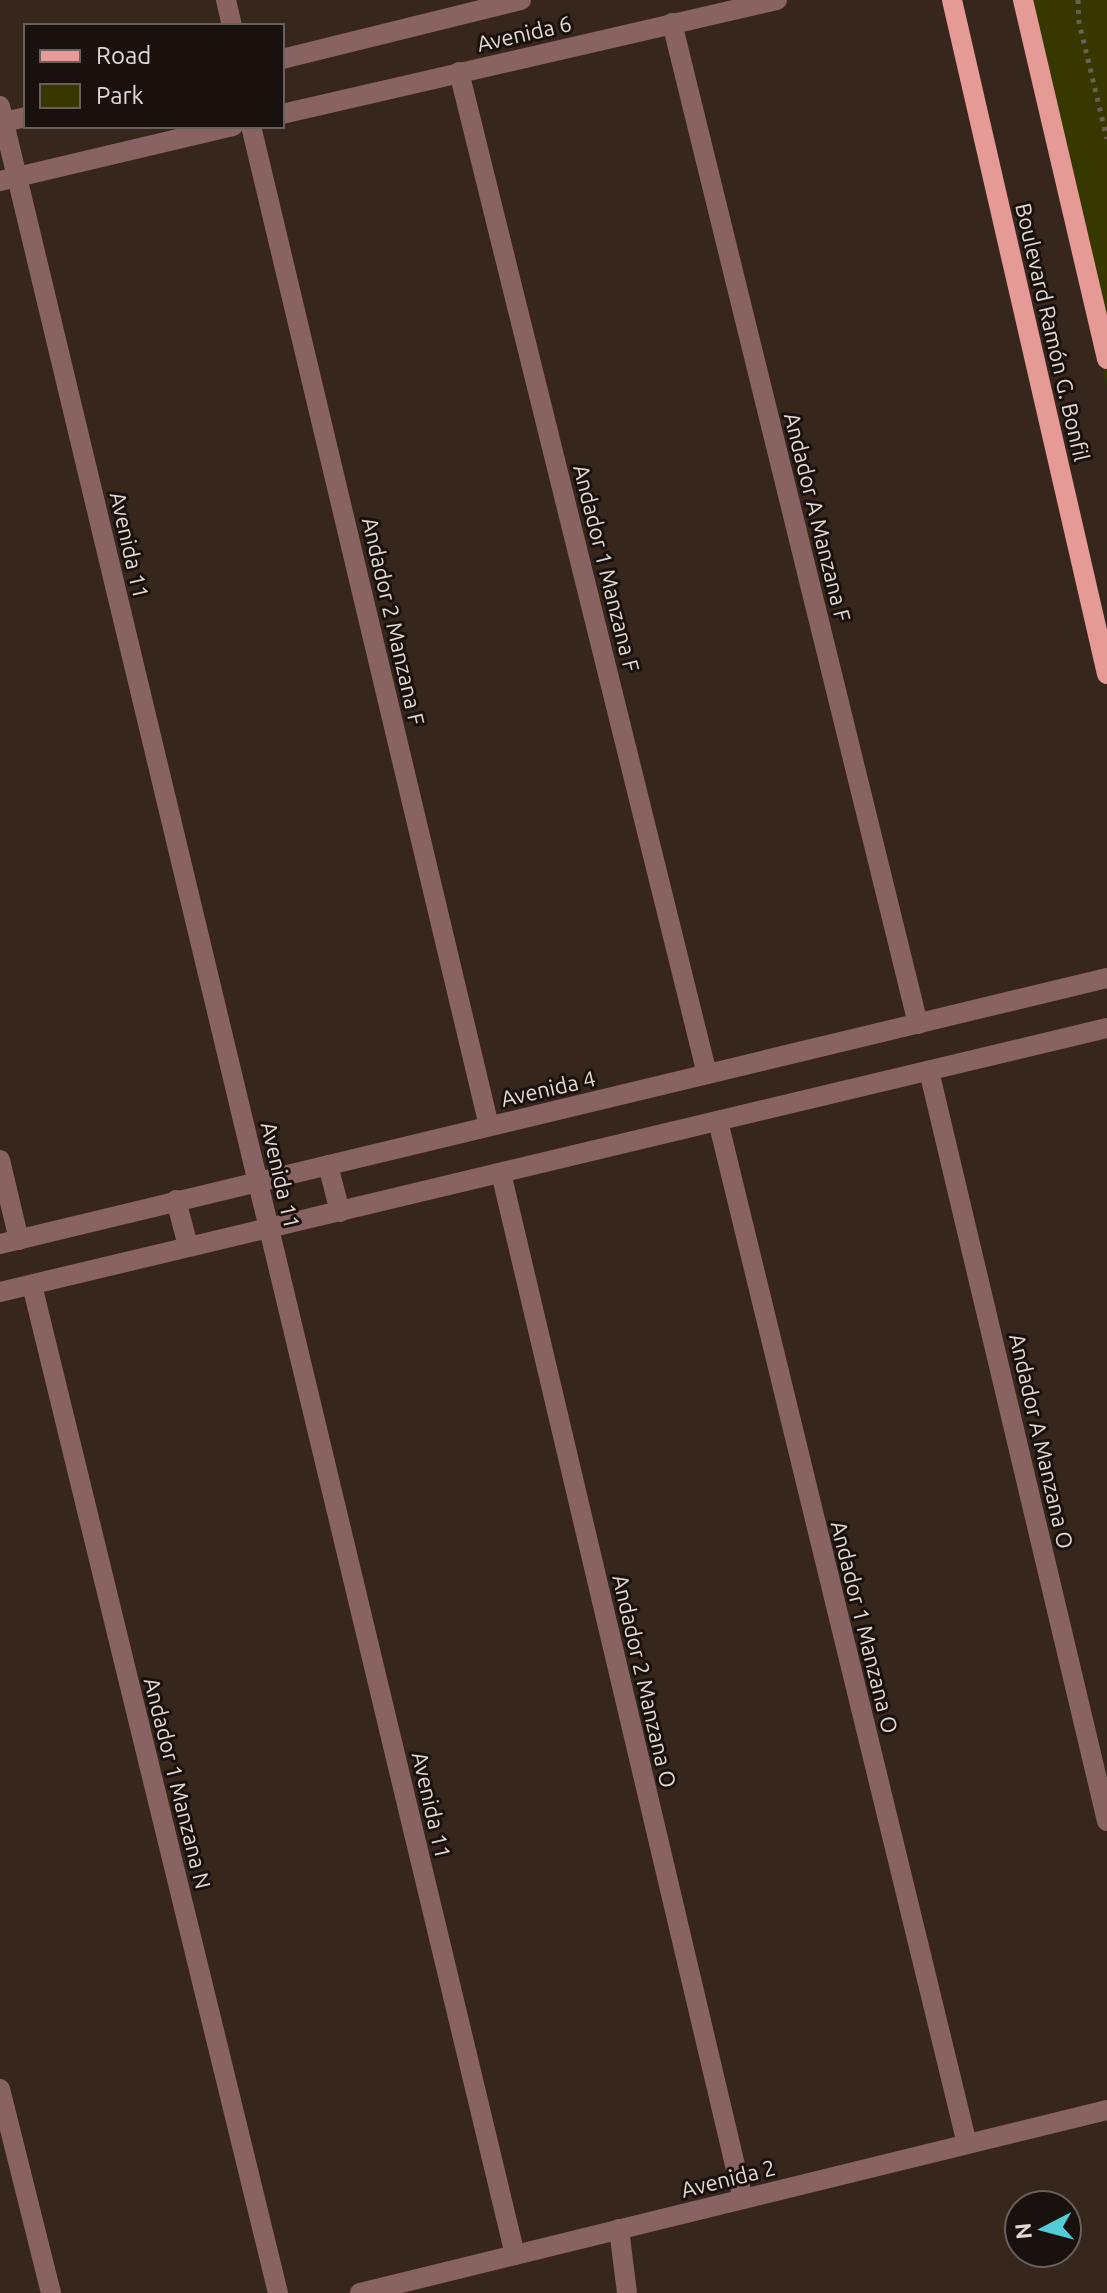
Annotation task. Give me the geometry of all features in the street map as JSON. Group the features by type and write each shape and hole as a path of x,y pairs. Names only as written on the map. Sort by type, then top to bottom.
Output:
{"main road":[{"name":"Boulevard Ramón G. Bonfil","path":"952,0 1107,674"},
{"name":"Boulevard Ramón G. Bonfil","path":"1023,0 1107,359"}],"street":[{"path":"226,0 232,24"},
{"name":"Avenida 6","path":"284,58 441,9 521,0"},
{"name":"Avenida 6","path":"284,114 777,0"},
{"name":"Andador A Manzana F","path":"672,23 918,1024"},
{"name":"Andador 1 Manzana F","path":"459,72 707,1074"},
{"path":"1,117 24,117"},
{"name":"Avenida 11","path":"1,117 8,179 258,1182 515,2255"},
{"path":"8,179 225,128"},
{"name":"Andador 2 Manzana F","path":"251,128 489,1126"},
{"name":"Avenida 4","path":"9,1242 1107,978"},
{"path":"0,1292 1107,1028"},
{"name":"Andador A Manzana O","path":"929,1071 1107,1821"},
{"name":"Andador 1 Manzana O","path":"718,1121 967,2144"},
{"path":"0,1160 9,1242"},
{"path":"328,1165 340,1212"},
{"name":"Andador 2 Manzana O","path":"501,1173 743,2199"},
{"path":"176,1200 188,1246"},
{"name":"Andador 1 Manzana N","path":"32,1285 278,2293"},
{"path":"0,2089 51,2293"},
{"name":"Avenida 2","path":"360,2293 384,2291 515,2255 1107,2110"},
{"path":"619,2229 627,2293"}],"path":[{"path":"1078,0 1079,22 1107,139"}],"green space":[{"path":"1015,0 1107,0 1107,386"}]}
